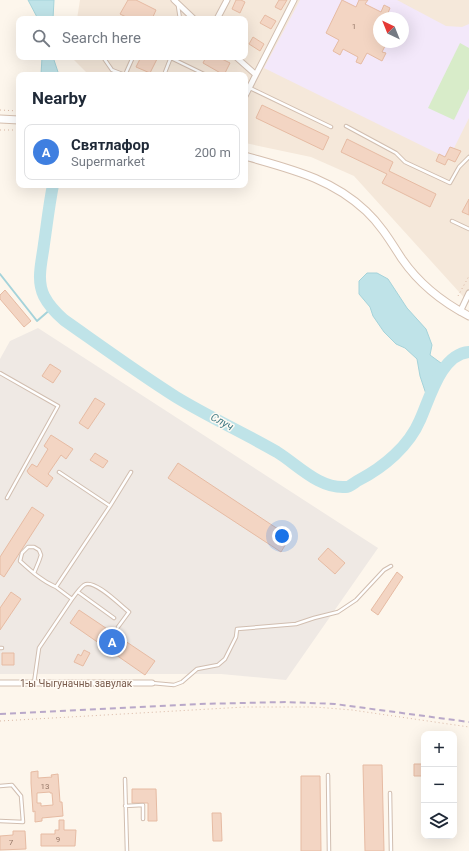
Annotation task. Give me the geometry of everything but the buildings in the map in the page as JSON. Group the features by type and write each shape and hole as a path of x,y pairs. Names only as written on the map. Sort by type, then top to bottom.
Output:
{"street":[{"path":"174,0 191,16"},
{"path":"219,16 227,0"},
{"path":"249,88 294,0"},
{"path":"239,60 255,74"},
{"path":"0,119 16,120"},
{"path":"248,157 309,175 344,192 374,219 420,281 443,301 469,316"},
{"path":"460,312 469,293"},
{"name":"1-ы Чыгуначны завулак","path":"0,683 152,683"}],"lane":[{"path":"178,5 180,16"},
{"path":"105,60 112,70 117,72"},
{"path":"126,72 131,60"},
{"path":"165,72 170,60"},
{"path":"177,60 200,72"},
{"path":"249,88 331,126"},
{"path":"346,126 396,153 405,162 450,184 459,167 469,157"},
{"path":"452,221 469,229"},
{"path":"0,372 58,406 8,498"},
{"path":"59,472 110,506"},
{"path":"56,587 131,472"},
{"path":"34,573 41,555 39,550 34,547 28,547 22,553 20,561 34,573 47,583 56,587 72,599"},
{"path":"152,683 174,685 182,682 197,669 218,665 225,659 236,637 237,629 296,624 338,612 356,600 384,570 391,566"},
{"path":"33,684 39,648 72,599 85,584 90,583 100,588 129,612 118,628"},
{"path":"78,592 114,618"},
{"path":"328,775 329,851"},
{"path":"125,779 127,851"},
{"path":"0,786 12,785 21,796 23,822 0,821"},
{"path":"390,793 392,851"},
{"path":"125,806 143,805 143,819"}],"path":[{"path":"0,110 16,112"},
{"path":"0,130 16,130"},
{"path":"458,296 469,276"},
{"path":"0,721 283,706 352,710 469,727"}],"shaded area":[{"path":"80,0 469,0 469,303 354,176 311,157 248,144 248,72 86,72 74,60 248,60 248,16 77,16"},
{"path":"300,0 397,0 446,26 462,27 469,24 469,118 454,148 450,147 445,157 264,68"},
{"path":"38,328 378,548 286,680 221,674 0,674 0,359 10,341"}],"green space":[{"path":"460,43 469,48 469,89 454,120 428,108"}],"water":[{"path":"28,0 54,0 53,16 36,16"},
{"path":"42,60 54,60 58,72 41,72"},
{"path":"367,273 377,273 388,279 407,308 426,329 432,345 430,355 445,366 428,400 420,376 417,359 405,348 396,344 384,332 373,316 370,307 359,294 359,281"}],"waterway":[{"name":"Случ","path":"52,188 41,264 40,284 44,296 55,312 64,320 176,397 277,452 309,475 327,484 336,487 349,486 378,469 395,455 415,430 438,378 444,369 451,360 459,355 469,352"},
{"path":"0,274 37,321 52,308"}],"railway":[{"path":"0,714 199,704 286,702 335,704 469,722"}],"place":[{"name":"Святлафор","path":"112,642"}]}
